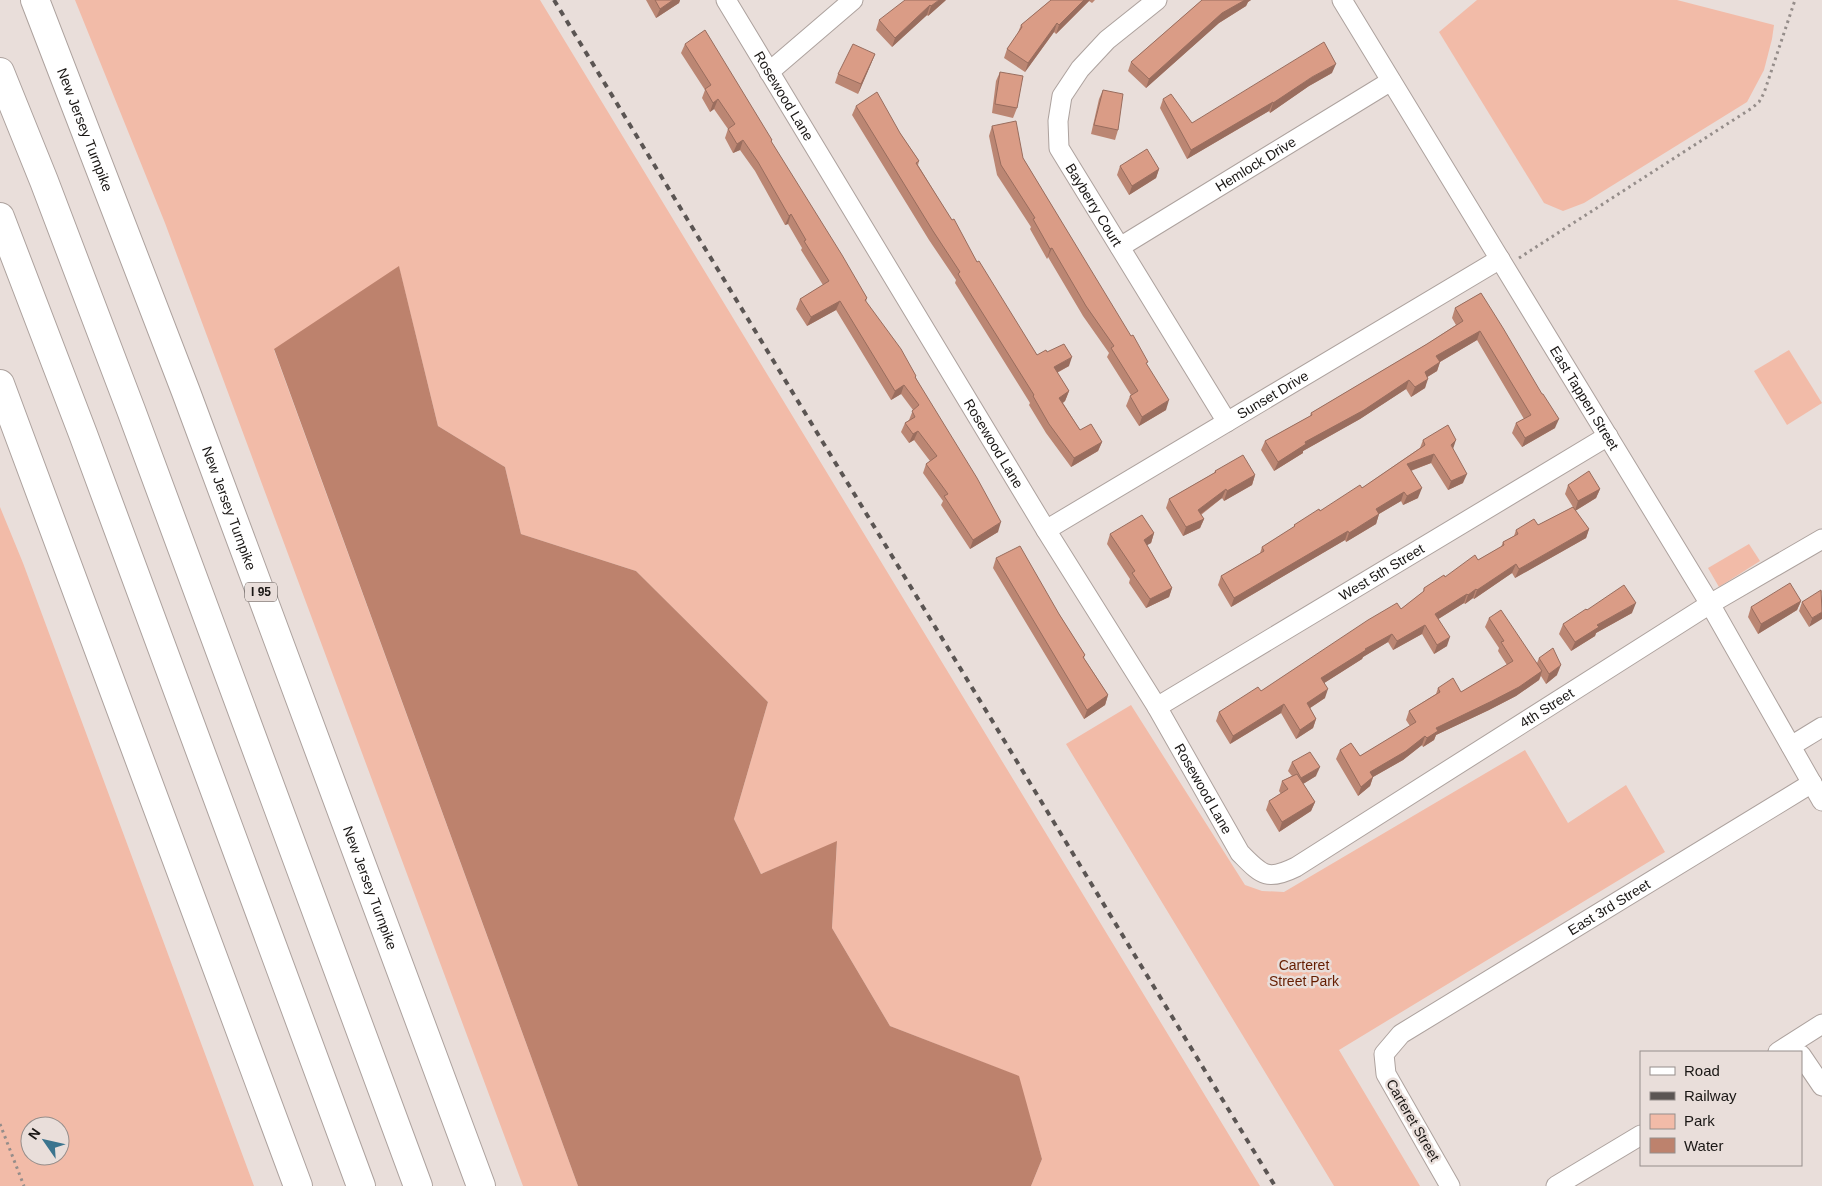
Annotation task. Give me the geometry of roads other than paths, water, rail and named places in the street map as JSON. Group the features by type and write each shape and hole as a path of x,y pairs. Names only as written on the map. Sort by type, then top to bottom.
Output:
{"highway":[{"name":"New Jersey Turnpike","path":"35,0 190,401 481,1186"},
{"path":"0,72 44,181 131,410 418,1186"},
{"path":"0,217 83,434 360,1186"},
{"path":"0,384 298,1186"}],"street":[{"name":"Rosewood Lane","path":"726,0 1046,530 1156,707 1240,853 1259,872 1270,874"},
{"path":"769,72 853,0"},
{"name":"Bayberry Court","path":"1157,0 1106,40 1080,69 1062,96 1058,121 1059,148 1227,422"},
{"name":"East Tappen Street","path":"1342,0 1710,604 1822,801"},
{"name":"Hemlock Drive","path":"1120,247 1391,81"},
{"name":"Sunset Drive","path":"1046,530 1500,259"},
{"name":"West 5th Street","path":"1156,707 1608,436"},
{"name":"4th Street","path":"1270,874 1278,876 1296,867 1710,604 1822,538"},
{"path":"1791,746 1822,727"},
{"name":"East 3rd Street","path":"1406,1031 1812,783"},
{"path":"1793,1051 1822,1024"},
{"name":"Carteret Street","path":"1406,1031 1400,1034 1384,1054 1386,1074 1450,1186"},
{"path":"1802,1062 1822,1086"},
{"path":"1556,1186 1640,1136"}],"water":[{"path":"399,266 438,426 505,467 521,534 636,571 768,702 734,819 761,874 837,841 832,928 890,1026 1019,1076 1042,1159 1031,1186 578,1186 274,349"}],"railway":[{"path":"554,0 1275,1186"}],"park label":[{"name":"Carteret Street Park","path":"1304,974"}]}
